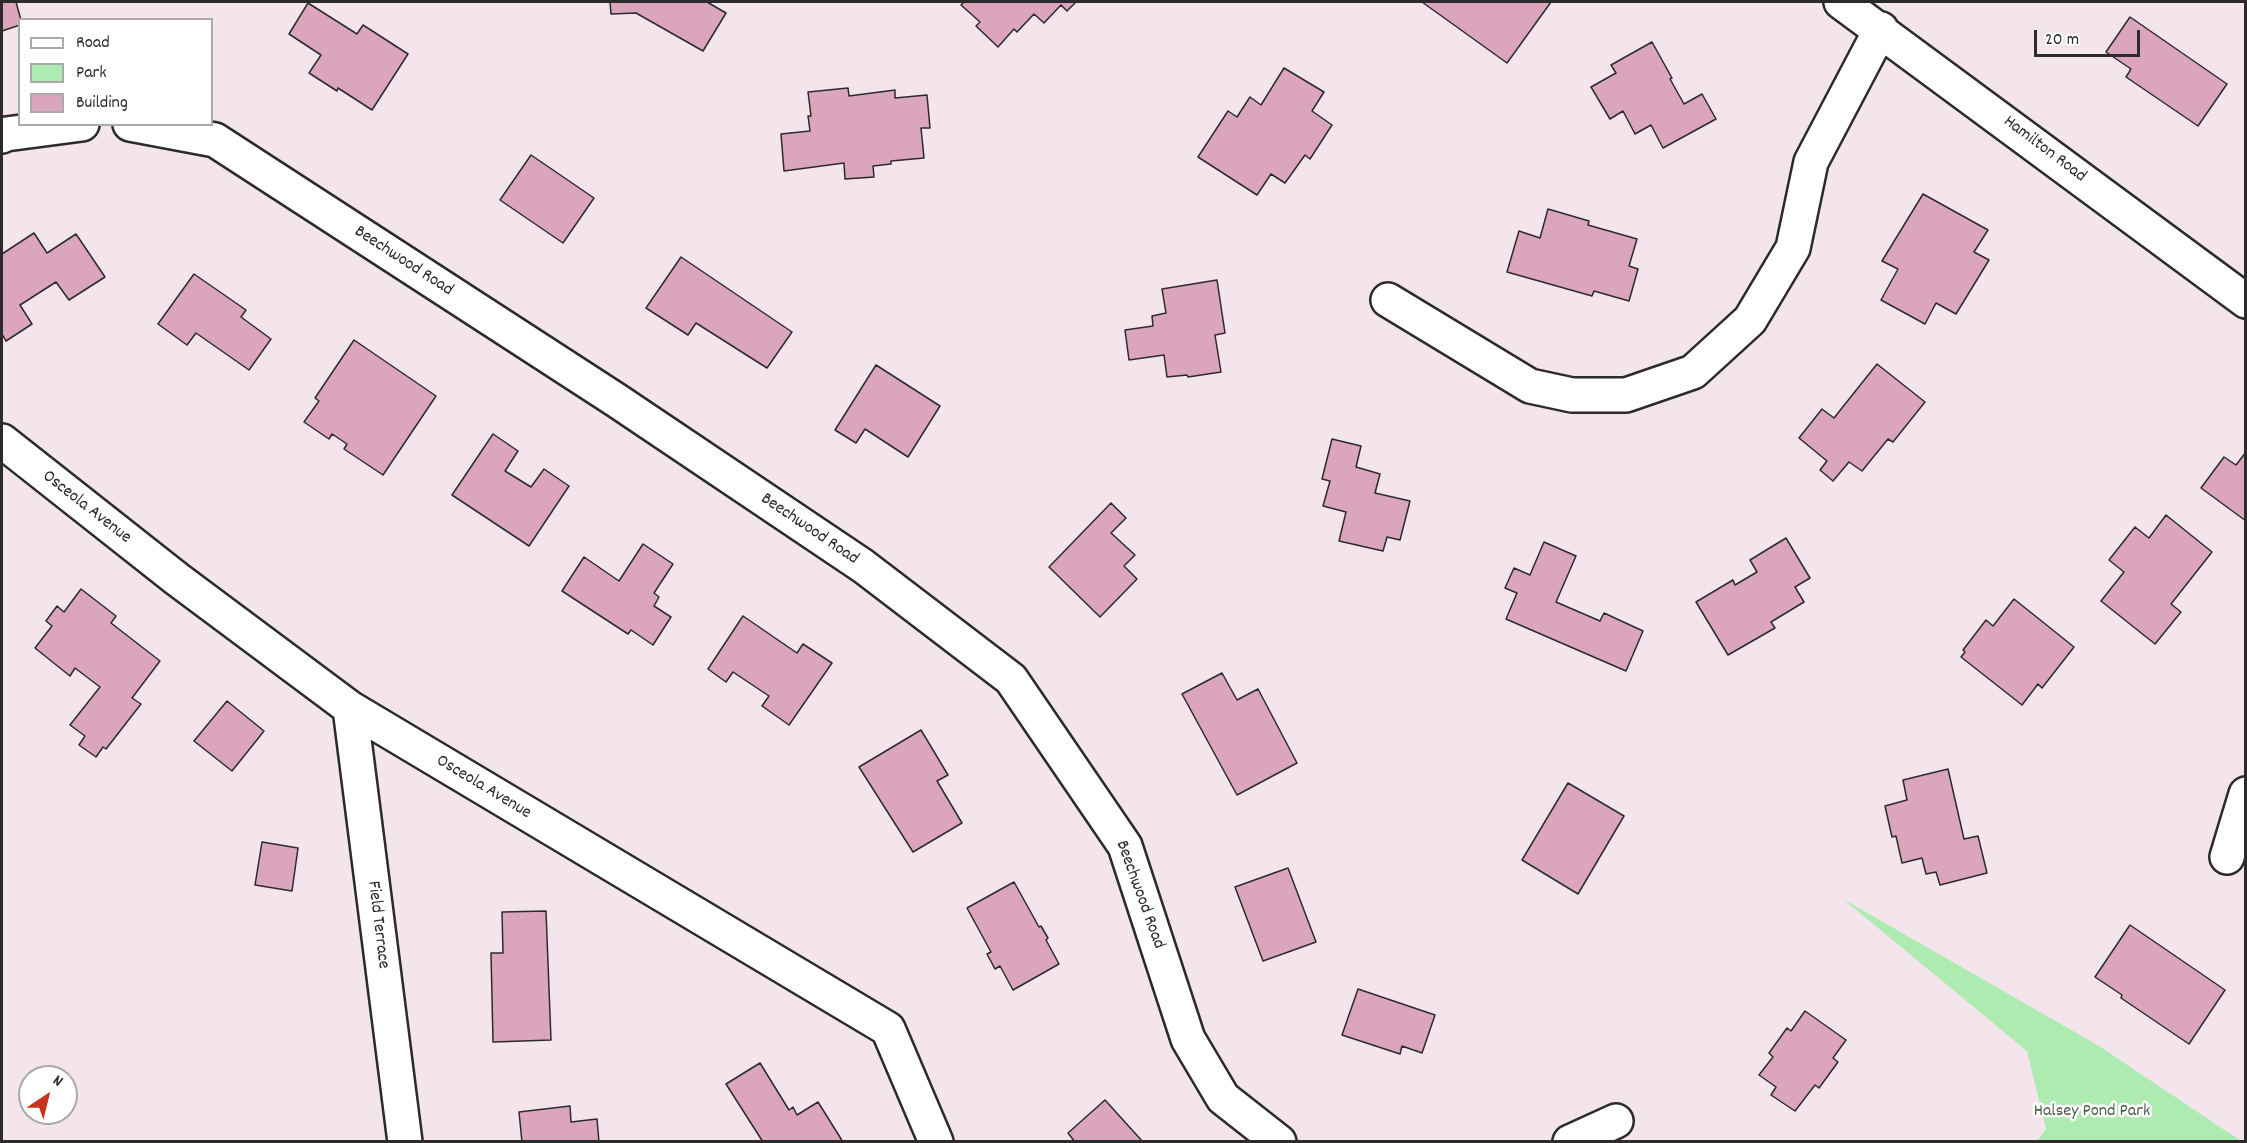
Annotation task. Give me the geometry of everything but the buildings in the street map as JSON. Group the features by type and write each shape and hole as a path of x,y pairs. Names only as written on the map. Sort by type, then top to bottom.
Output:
{"street":[{"name":"Hamilton Road","path":"1841,2 1881,29 2246,301"},
{"path":"1389,300 1530,386 1572,395 1626,395 1693,372 1750,320 1793,248 1811,162 1881,29"},
{"path":"2,136 67,126"},
{"name":"Beechwood Road","path":"141,126 215,140 616,400 863,566 1011,679 1125,846 1188,1039 1223,1098 1279,1142"},
{"name":"Osceola Avenue","path":"2,441 177,579 350,708 888,1029 936,1142"},
{"name":"Field Terrace","path":"350,708 405,1142"},
{"path":"2227,857 2246,794"},
{"path":"1570,1142 1616,1121"}],"green space":[{"name":"Halsey Pond Park","path":"1843,899 2099,1046 2241,1141 2037,1141 2046,1129 2027,1051"}]}
